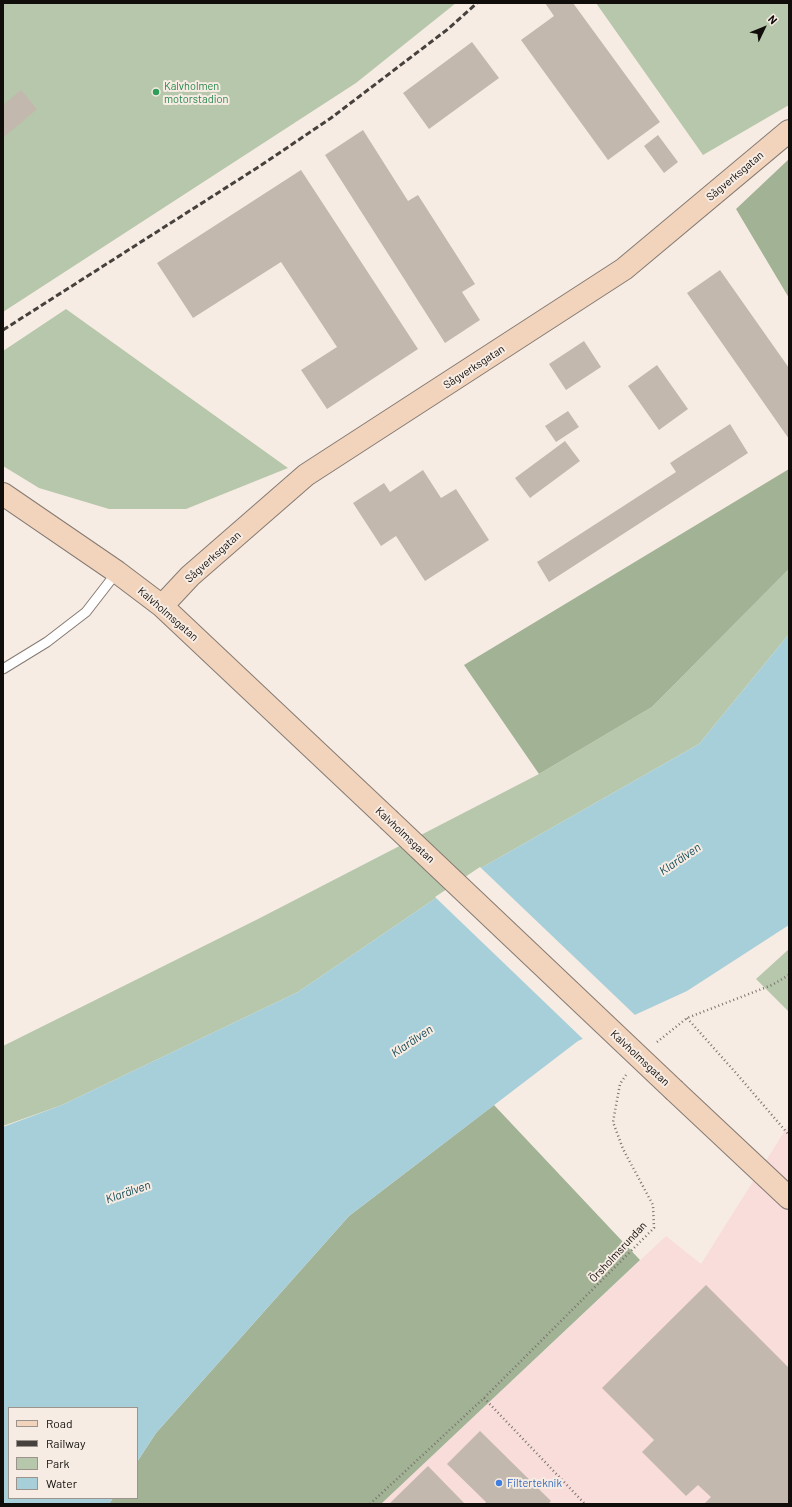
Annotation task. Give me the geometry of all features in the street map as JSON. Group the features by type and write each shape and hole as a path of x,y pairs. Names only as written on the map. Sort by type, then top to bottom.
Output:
{"street":[{"name":"Sågverksgatan","path":"162,606 190,576 306,475 624,269 789,131"},
{"name":"Kalvholmsgatan","path":"3,494 117,572 162,606 789,1198"}],"lane":[{"path":"3,669 47,642 86,612 117,572"}],"path":[{"path":"657,1042 687,1018 772,985 789,975"},
{"path":"687,1018 789,1135"},
{"name":"Örsholmsrundan","path":"370,1504 484,1398 654,1228 653,1205 623,1149 613,1122 620,1084 627,1074"},
{"path":"484,1398 585,1504"}],"shaded area":[{"path":"789,1124 789,1504 381,1504 666,1236 701,1264"}],"green space":[{"name":"Kalvholmen motorstadion","path":"3,3 456,3 356,83 3,312"},
{"path":"596,3 789,3 789,105 703,155"},
{"path":"789,159 789,298 736,209"},
{"path":"66,309 288,468 186,509 109,509 39,488 3,466 3,351"},
{"path":"789,469 789,569 652,707 539,774 464,665"},
{"path":"789,569 789,634 699,744 474,872 298,992 62,1105 3,1126 3,1046 258,919 539,774 652,707"},
{"path":"789,949 789,1012 756,979"},
{"path":"494,1105 640,1260 381,1504 109,1504 112,1499 138,1499 138,1460 156,1433 349,1216"}],"water":[{"name":"Klarälven","path":"789,634 789,925 687,991 578,1041 349,1216 156,1433 138,1460 138,1407 8,1407 8,1499 112,1499 109,1504 3,1504 3,1127 62,1105 298,992 474,872 699,744"}],"pier":[{"path":"480,867 636,1016 584,1040 435,897"}],"building":[{"path":"545,3 573,3 660,122 608,160 521,40 554,16"},
{"path":"472,42 499,78 429,129 403,93"},
{"path":"21,90 37,109 3,138 3,105"},
{"path":"363,130 408,201 418,195 475,284 462,292 480,320 445,343 325,155"},
{"path":"658,135 678,162 664,173 644,146"},
{"path":"301,170 418,349 327,409 301,370 337,347 281,262 193,318 157,263"},
{"path":"720,270 789,368 789,439 687,293"},
{"path":"584,341 601,367 566,390 549,364"},
{"path":"657,365 688,409 659,430 628,386"},
{"path":"568,411 579,427 556,442 545,426"},
{"path":"730,424 748,453 549,582 537,562 676,472 670,463"},
{"path":"565,441 580,461 530,498 515,478"},
{"path":"423,470 441,498 456,489 489,540 425,581 396,536 381,546 353,503 384,483 390,492"},
{"path":"706,1285 789,1368 789,1504 704,1504 711,1497 698,1485 686,1496 642,1452 654,1440 602,1388"},
{"name":"Filterteknik","path":"480,1431 551,1501 548,1504 484,1504 486,1502 447,1464"},
{"path":"428,1466 465,1504 389,1504"}],"railway":[{"path":"3,330 260,166 331,118 448,29 477,3"}],"place":[{"name":"Kalvholmen motorstadion","path":"156,92"},
{"name":"Filterteknik","path":"499,1483"}]}
